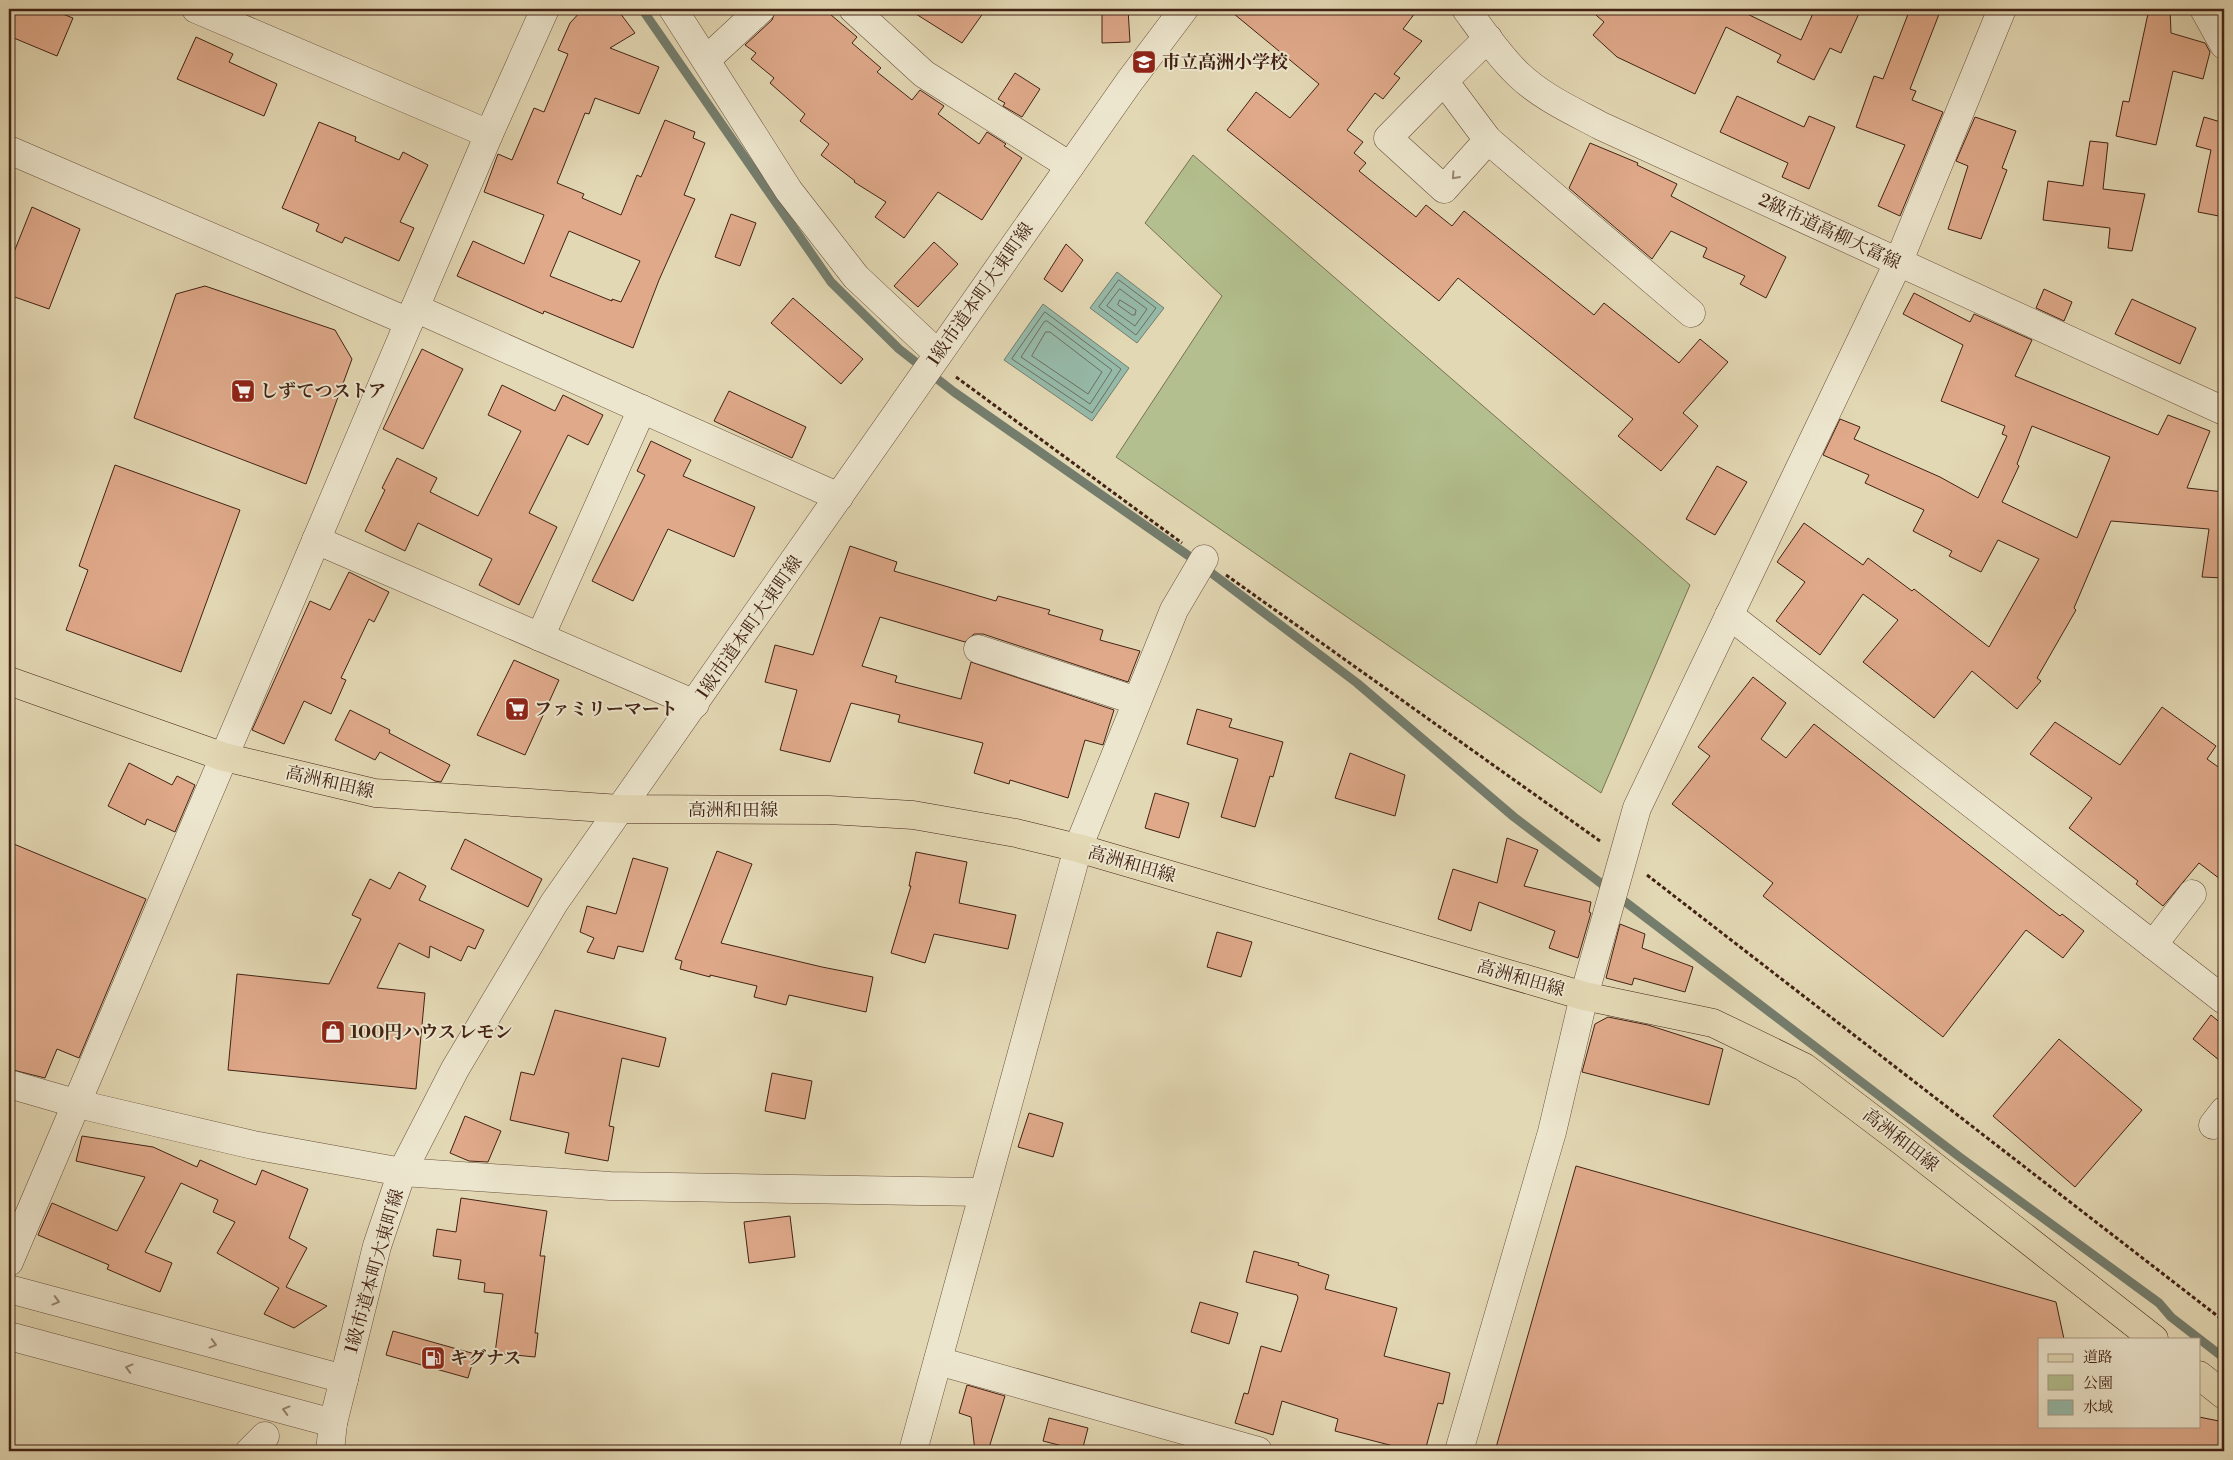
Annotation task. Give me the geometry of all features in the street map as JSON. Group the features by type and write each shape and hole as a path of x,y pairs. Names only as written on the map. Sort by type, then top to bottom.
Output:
{"main road":[{"name":"高洲和田線","path":"9,681 224,757 375,793 622,809 829,810 913,815 1016,832 1078,848 1584,996 1713,1023 1804,1067 1904,1142 2153,1338"},
{"path":"2200,1376 2224,1395"}],"street":[{"path":"196,9 489,134"},
{"path":"9,1262 78,1104 489,134 545,9"},
{"path":"674,9 789,190 856,277 944,363"},
{"path":"707,60 761,9"},
{"path":"853,9 924,74 1070,166"},
{"name":"1級市道本町大東町線","path":"330,1451 333,1423 377,1246 402,1172 455,1069 549,911 839,496 944,363 1070,166 1129,82 1184,9"},
{"name":"2級市道高柳大富線","path":"1466,9 1519,75 1561,105 1601,126 2224,411"},
{"path":"1459,1451 1552,1132 1584,996 1638,808 1898,263 2002,9"},
{"path":"2204,9 2224,45"},
{"path":"1488,38 1388,138 1444,189 1488,140"},
{"path":"1444,81 1488,140 1690,313"},
{"path":"9,150 642,409 839,496"},
{"path":"540,637 642,409"},
{"path":"316,540 695,704"},
{"path":"913,1451 1078,848 1174,610 1204,559"},
{"path":"1729,615 2224,1000"},
{"path":"978,649 1137,701"},
{"path":"2153,945 2192,894"},
{"path":"9,1084 78,1104 253,1145 402,1172 610,1186 983,1192"},
{"path":"9,1289 344,1379"},
{"path":"9,1336 333,1423"},
{"path":"938,1361 1258,1451"}],"path":[{"path":"944,363 1204,559 1623,857 2224,1321"}],"green space":[{"path":"1193,155 1690,585 1601,793 1116,457 1222,296 1145,223"}],"water":[{"path":"1117,272 1164,308 1137,343 1090,308"},
{"path":"1043,304 1129,368 1092,421 1004,360"}],"building":[{"path":"9,9 50,9 73,18 57,56 9,36"},
{"path":"583,9 617,9 635,33 610,48 659,67 639,114 595,98 589,114 585,113 557,183 584,194 582,198 621,215 637,175 641,177 665,120 695,132 693,138 705,143 684,195 695,199 659,280 633,348 544,311 543,314 457,276 473,241 524,264 544,215 484,192 498,154 512,160 534,108 544,112 568,54 558,50 570,23","holes":["569,231 640,261 621,302 612,299 612,301 550,276"]},
{"path":"776,9 824,9 857,37 852,43 881,68 877,72 912,100 920,90 944,106 938,114 979,144 987,132 1006,144 1004,146 1022,158 982,220 938,192 904,238 875,217 886,202 854,182 821,155 829,144 800,121 805,114 770,83 774,78 751,59 756,53 745,45 772,20"},
{"path":"908,9 986,9 962,43"},
{"path":"1102,9 1128,9 1130,42 1102,43"},
{"path":"1228,9 1418,9 1403,29 1422,41 1394,74 1400,78 1383,99 1375,93 1347,130 1363,142 1354,153 1366,163 1359,171 1416,217 1426,205 1452,226 1464,211 1594,315 1604,303 1679,363 1700,339 1728,362 1683,413 1698,426 1661,471 1618,436 1633,419 1458,278 1439,301 1227,130 1256,92 1290,118 1319,84"},
{"path":"1589,9 1737,9 1801,40 1815,9 1861,9 1841,53 1830,48 1814,80 1777,62 1781,55 1726,27 1695,94 1617,57 1593,35 1604,22"},
{"path":"1910,9 1941,9 1910,89 1916,91 1912,100 1943,112 1900,216 1878,206 1905,145 1856,127 1874,76 1883,79"},
{"path":"2149,9 2170,9 2171,33 2205,43 2210,52 2203,79 2173,71 2156,145 2116,136 2123,101 2129,102"},
{"path":"196,37 233,54 229,62 277,84 264,116 177,79"},
{"path":"1015,73 1040,89 1022,117 1003,106 1005,103 998,99"},
{"path":"1737,96 1804,127 1809,116 1835,127 1809,189 1782,177 1788,163 1720,132"},
{"path":"1975,117 2016,131 2002,168 2007,170 1981,239 1948,229 1968,166 1956,161"},
{"path":"2204,117 2224,123 2224,217 2198,212 2211,150 2196,146"},
{"path":"319,122 356,137 355,141 399,160 403,152 428,165 400,222 414,228 399,261 345,237 342,243 316,231 319,224 282,208"},
{"path":"2090,141 2108,143 2103,189 2145,194 2132,251 2108,248 2110,228 2043,220 2048,181 2083,186"},
{"path":"1590,143 1638,163 1637,165 1677,184 1671,196 1786,257 1766,298 1740,284 1745,276 1703,257 1707,248 1671,231 1652,259 1569,188"},
{"path":"32,207 80,229 49,309 9,295 9,250 14,252"},
{"path":"731,214 756,223 740,266 715,257"},
{"path":"934,242 958,264 918,307 894,286"},
{"path":"1066,244 1083,260 1062,292 1044,279"},
{"path":"205,286 335,330 352,359 306,484 134,418 176,294"},
{"path":"2044,289 2072,302 2064,321 2036,308"},
{"path":"1914,293 1970,322 1974,314 2032,340 2015,376 2158,435 2168,415 2210,431 2187,488 2224,492 2224,578 2202,577 2209,529 2111,521 2074,608 2076,610 2037,678 2041,681 2017,709 1972,671 1934,718 1863,662 1898,620 1863,594 1820,655 1776,621 1805,582 1777,562 1804,523 1863,565 1868,558 1912,591 1914,589 1989,647 2039,559 1998,540 1981,572 1949,556 1952,551 1913,531 1924,510 1865,483 1869,475 1823,455 1840,419 1860,427 1854,439 1940,477 1978,498 2007,436 2002,434 2005,426 1941,401 1963,345 1903,314","holes":["2032,426 2110,457 2077,538 2002,502 2019,466 2017,464"]},
{"path":"793,298 863,359 841,384 771,323"},
{"path":"2132,299 2196,328 2180,364 2115,334"},
{"path":"422,349 463,369 423,449 383,429"},
{"path":"502,385 555,411 563,395 603,415 588,445 568,435 529,513 557,527 519,605 479,585 492,559 418,523 405,551 365,531 385,490 382,488 397,458 437,478 430,492 478,516 521,431 488,415"},
{"path":"729,391 806,427 792,458 714,421"},
{"path":"651,441 691,460 683,476 755,507 734,557 668,529 633,601 592,581 645,475 637,471"},
{"path":"115,465 240,510 181,672 66,630 88,570 79,566"},
{"path":"1717,466 1747,482 1715,535 1686,519"},
{"path":"850,546 897,562 894,571 996,601 998,596 1050,610 1048,614 1103,630 1100,640 1140,651 1128,682 983,634 974,634 965,642 880,617 862,666 897,676 895,682 961,699 971,662 1114,710 1103,745 1085,740 1068,798 1010,780 1009,784 974,773 983,743 898,722 900,715 851,703 830,762 780,750 797,690 765,682 775,645 813,655"},
{"path":"349,572 389,592 374,622 369,619 341,678 346,680 331,714 304,701 284,744 252,730 310,601 330,610"},
{"path":"514,660 559,680 525,755 477,735"},
{"path":"1753,677 1786,703 1761,739 1786,758 1814,724 2060,916 2062,914 2084,931 2063,958 2026,930 1943,1037 1763,896 1773,883 1672,804 1710,756 1698,747"},
{"path":"2162,707 2216,746 2207,759 2224,771 2224,882 2199,863 2163,906 2136,884 2138,881 2069,828 2092,798 2030,754 2055,722 2120,765"},
{"path":"1197,709 1232,719 1229,727 1283,742 1273,777 1270,776 1255,827 1221,817 1238,759 1187,744"},
{"path":"350,710 390,730 389,733 450,765 441,782 435,781 380,752 375,760 335,740"},
{"path":"1350,753 1405,775 1395,816 1335,798"},
{"path":"129,763 172,785 177,776 195,785 175,832 147,819 145,825 108,806"},
{"path":"1155,793 1189,803 1179,838 1145,828"},
{"path":"1507,838 1538,850 1524,886 1591,902 1589,912 1591,913 1578,958 1549,948 1555,931 1479,902 1471,931 1438,919 1453,869 1497,883"},
{"path":"465,839 542,879 528,907 451,869"},
{"path":"9,842 146,899 79,1058 57,1049 45,1078 9,1069"},
{"path":"717,851 752,864 721,943 873,977 866,1012 789,995 786,1005 754,997 757,986 680,969 682,961 675,959"},
{"path":"916,852 967,862 959,903 1016,915 1008,949 934,934 925,963 891,953 911,886 909,886"},
{"path":"633,858 668,868 643,952 618,946 614,959 587,952 594,938 580,932 587,906 616,914"},
{"path":"399,872 426,886 419,900 484,930 475,949 468,946 461,961 430,946 429,958 399,943 377,988 425,993 416,1089 228,1070 237,974 329,984 361,919 352,915 370,879 390,889"},
{"path":"1620,924 1645,934 1642,948 1693,967 1685,992 1634,978 1632,985 1606,978"},
{"path":"1217,932 1252,942 1241,977 1207,967"},
{"path":"555,1010 666,1038 659,1067 622,1058 609,1126 614,1127 608,1161 565,1153 569,1133 510,1120 521,1072 534,1075"},
{"path":"2211,1015 2224,1026 2224,1064 2193,1039"},
{"path":"1608,1017 1648,1025 1723,1049 1709,1105 1582,1072 1595,1024"},
{"path":"2059,1039 2142,1110 2075,1187 1993,1116"},
{"path":"772,1073 812,1081 805,1119 765,1111"},
{"path":"1029,1113 1063,1123 1053,1157 1018,1147"},
{"path":"465,1116 501,1131 488,1162 469,1161 450,1153"},
{"path":"82,1136 153,1147 197,1167 200,1160 256,1185 262,1170 308,1189 289,1238 307,1248 286,1287 327,1306 294,1328 264,1314 279,1288 217,1253 235,1222 213,1212 218,1200 181,1183 145,1252 172,1263 160,1292 107,1269 109,1265 38,1235 52,1203 117,1231 145,1177 76,1161"},
{"path":"1576,1166 2056,1302 2064,1338 2038,1338 2038,1428 2200,1428 2200,1417 2224,1422 2224,1451 1495,1451"},
{"path":"461,1198 547,1211 540,1256 545,1256 535,1333 538,1333 535,1357 495,1353 503,1294 484,1292 485,1283 458,1279 461,1260 433,1256 437,1229 456,1232"},
{"path":"790,1216 795,1257 749,1263 744,1222"},
{"path":"1254,1251 1299,1263 1298,1265 1329,1275 1325,1289 1397,1308 1384,1356 1450,1373 1443,1404 1438,1403 1425,1451 1413,1451 1335,1431 1338,1419 1282,1401 1273,1435 1235,1423 1244,1393 1248,1394 1261,1346 1281,1352 1298,1298 1297,1295 1246,1282"},
{"path":"1200,1302 1238,1313 1229,1344 1191,1332"},
{"path":"393,1331 475,1354 468,1378 386,1355"},
{"path":"967,1385 1005,1396 988,1451 975,1451 971,1417 959,1413"},
{"path":"1049,1418 1088,1428 1082,1451 1043,1441"}],"waterway":[{"path":"642,9 831,282 899,349 954,392 1189,556 1357,683 1514,817 1961,1158 2159,1303 2171,1317 2198,1338"},
{"path":"2200,1339 2224,1358"}],"place":[{"name":"市立高洲小学校","path":"1144,62"},
{"name":"しずてつストア","path":"243,391"},
{"name":"ファミリーマート","path":"517,709"},
{"name":"100円ハウス レモン","path":"333,1032"},
{"name":"キグナス","path":"433,1358"}]}
